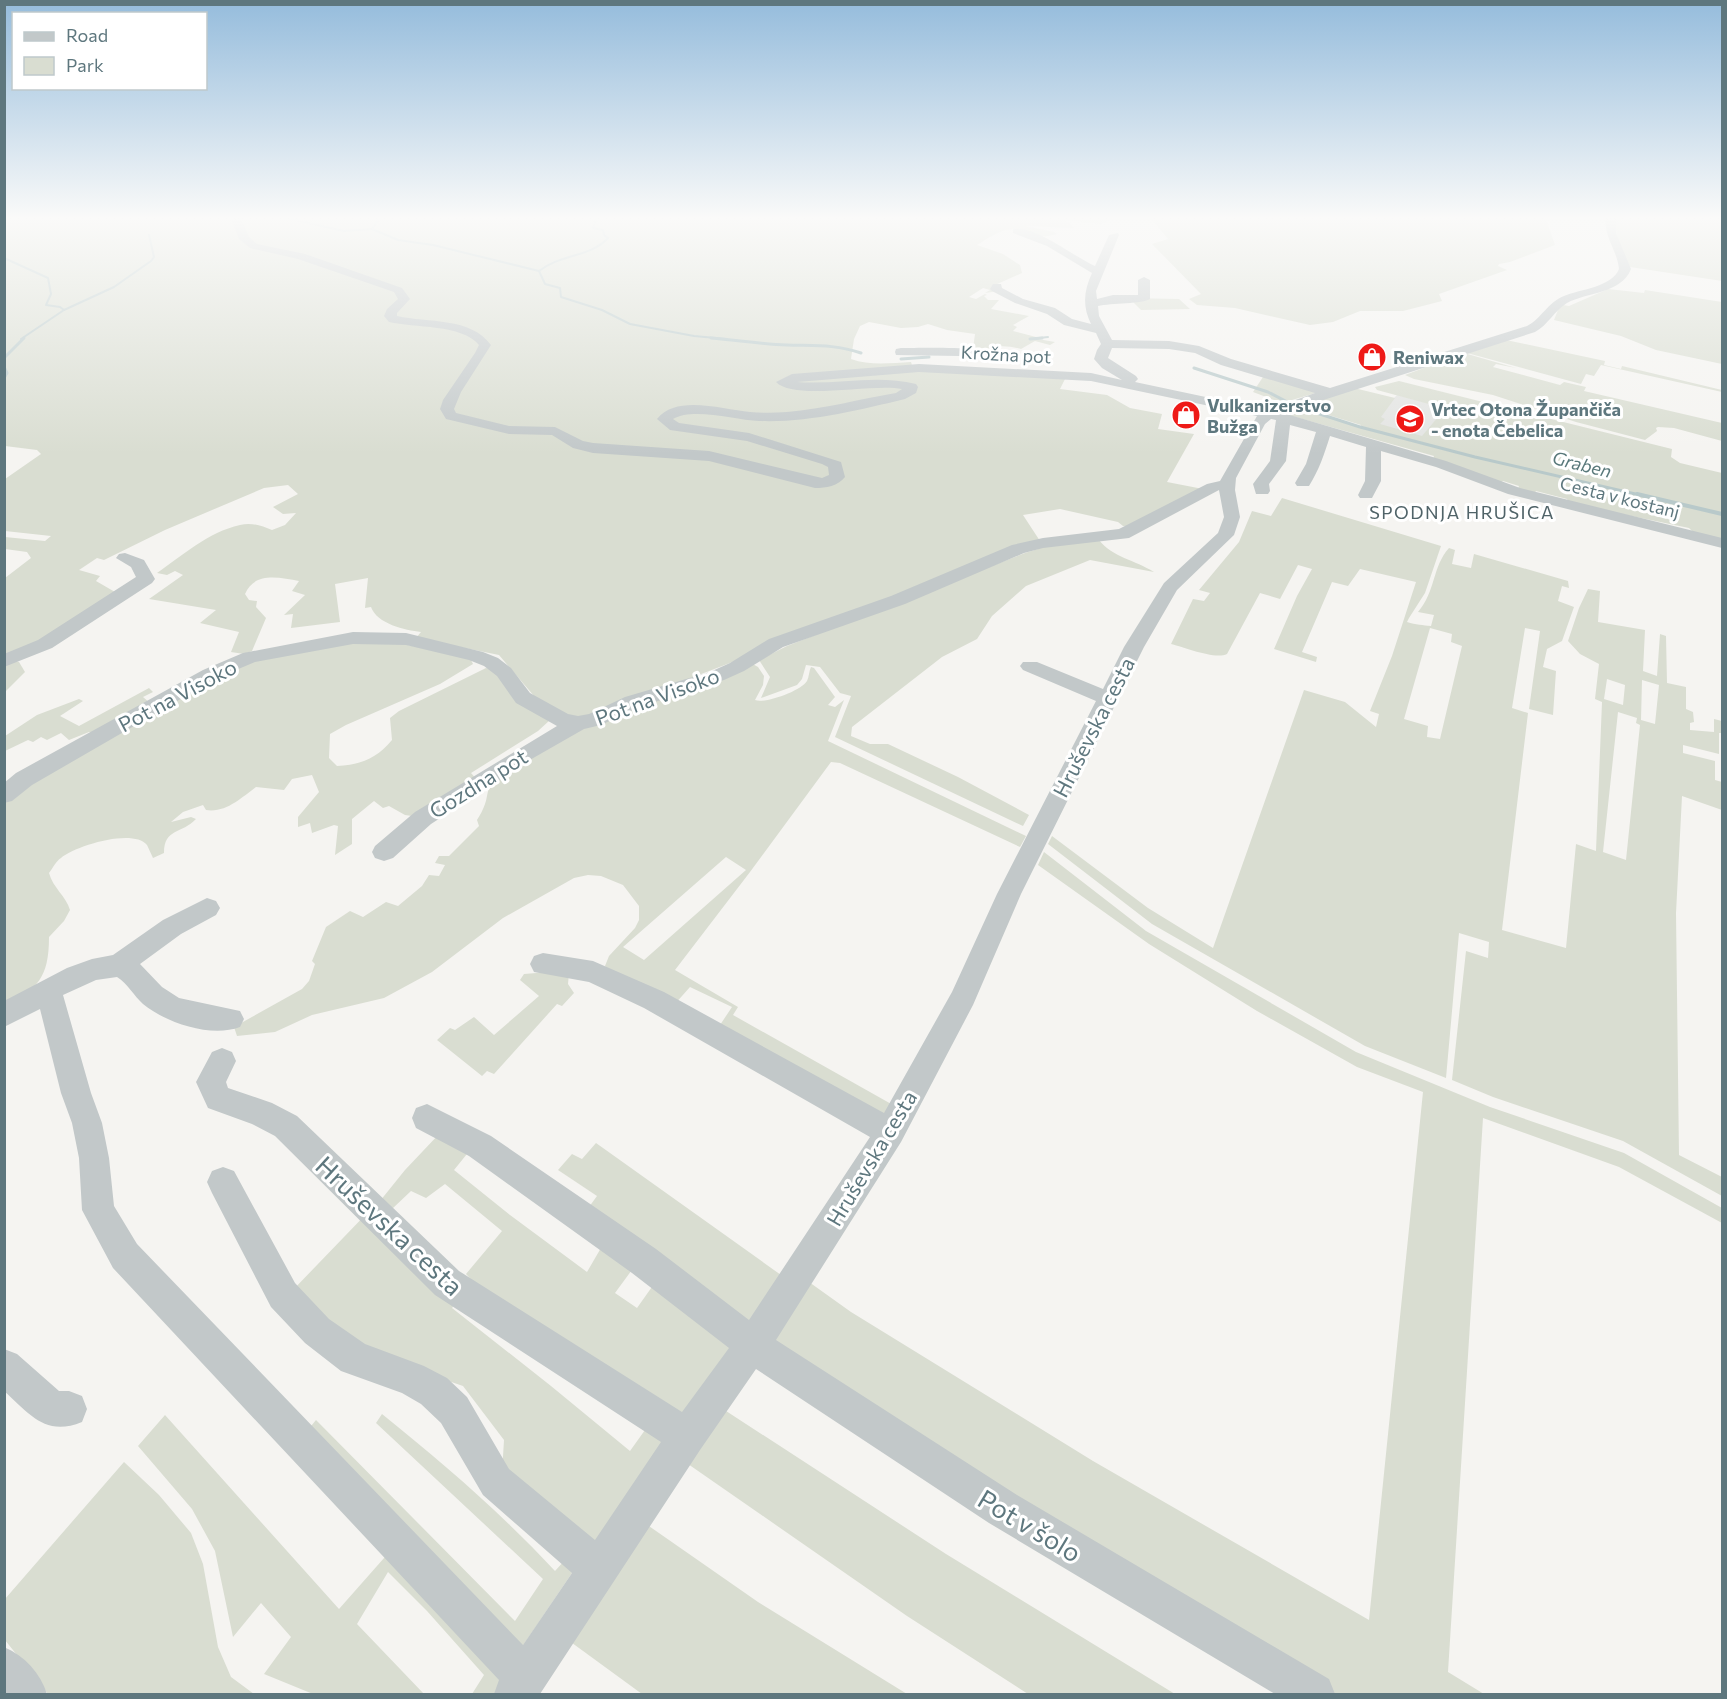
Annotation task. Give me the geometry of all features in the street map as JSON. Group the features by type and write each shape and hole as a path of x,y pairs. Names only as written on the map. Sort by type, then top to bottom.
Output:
{"street":[{"name":"Krožna pot","path":"402,295 404,299 391,312 390,316 393,320 464,330 482,338 485,345 482,353 468,369 448,403 448,413 457,418 518,431 555,431 578,445 593,448 709,456 802,481 825,483 837,477 836,465 749,437 675,426 664,419 674,412 699,410 751,416 790,415 900,396 908,393 911,387 887,383 793,386 783,382 792,378 919,368 1091,377"},
{"name":"Krožna pot","path":"1006,295 1051,312 1068,322 1100,330"},
{"name":"Krožna pot","path":"1091,295 1094,304 1093,316 1108,344 1101,358 1107,366 1127,378 1170,395"},
{"path":"1094,304 1113,299 1144,298 1144,295"},
{"path":"1227,484 1230,473 1259,422 1283,410 1329,393 1531,329 1547,320 1553,308 1562,301 1578,295"},
{"path":"1108,344 1198,348 1215,354 1226,362 1329,393"},
{"name":"Krožna pot","path":"901,352 967,353 1067,371 1170,395 1283,410"},
{"path":"1262,491 1261,484 1278,461 1283,410"},
{"name":"Cesta v kostanj","path":"1283,410 1324,430 1441,464 1514,491 1722,543"},
{"path":"1303,483 1314,465 1324,430"},
{"path":"1366,495 1373,481 1374,444"},
{"name":"Hruševska cesta","path":"520,1686 687,1437 753,1344 890,1132 963,997 1009,894 1107,698 1151,616 1170,587 1226,535 1232,517 1227,484"},
{"name":"Pot na Visoko","path":"4,795 24,779 210,674 250,657 352,638 406,639 476,656 491,662 504,672 523,698 562,720 578,723 594,720 632,702 717,676 776,642 898,600 1018,549 1043,543 1123,534 1213,487 1227,484"},
{"path":"4,661 45,644 146,579 138,564 126,558"},
{"path":"1030,666 1107,698"},
{"name":"Gozdna pot","path":"384,852 423,818 520,756 578,723"},
{"path":"118,966 158,935 183,919 207,908"},
{"path":"543,964 593,972 654,1000 890,1132"},
{"path":"4,1015 75,976 99,967 118,966 134,973 150,995 171,1008 198,1017 230,1019"},
{"path":"49,992 76,1093 87,1123 94,1158 98,1210 125,1256 520,1686"},
{"name":"Hruševska cesta","path":"222,1061 212,1082 218,1098 261,1113 286,1126 447,1283 687,1437"},
{"name":"Pot v šolo","path":"427,1118 480,1146 644,1261 774,1361 1003,1509 1314,1695"},
{"path":"223,1182 283,1295 317,1331 354,1358 411,1379 434,1391 454,1410 496,1482 599,1569"},
{"path":"4,1366 52,1409 69,1409"},
{"path":"4,1668 26,1695"}],"shaded area":[{"name":"Vrtec Otona Župančiča - enota Čebelica","path":"1397,395 1454,410 1425,442 1366,427"}],"green space":[{"path":"5,295 972,295 969,297 976,299 983,295 986,295 984,296 988,300 999,300 991,309 1029,316 1013,325 1017,327 1013,331 1036,337 1032,338 1055,342 1050,345 1035,341 1021,349 1000,346 990,348 980,354 973,348 975,334 947,330 928,324 901,328 869,322 860,326 854,339 851,359 873,363 911,362 912,365 887,370 1066,377 1060,389 1107,395 1130,408 1162,414 1158,429 1194,434 1167,482 1203,489 1133,526 1123,526 1118,522 1060,509 1023,515 1040,541 752,655 578,720 540,703 499,655 416,638 421,632 400,628 379,618 371,607 365,608 368,578 335,584 340,622 291,628 293,614 284,615 305,595 292,591 299,581 269,578 255,582 245,594 249,600 257,601 256,607 266,618 252,651 244,654 231,652 239,632 200,623 216,610 149,599 183,575 175,571 167,575 157,573 217,533 244,524 272,530 285,525 296,513 283,514 273,507 298,494 288,485 264,488 165,530 104,560 97,558 79,570 100,576 96,581 115,592 66,629 5,658 5,578 31,558 27,552 5,549 5,537 45,541 51,536 5,531 5,479 41,454 37,450 5,446"},
{"path":"1198,295 1440,295 1442,301 1403,311 1360,311 1333,322 1310,325 1235,308 1197,305 1189,299"},
{"path":"1594,295 1679,295 1722,302 1722,364 1656,350 1621,336 1554,320 1563,305 1569,306"},
{"path":"1129,298 1179,299 1190,309 1141,310"},
{"path":"1506,340 1605,361 1604,365 1621,369 1622,366 1722,390 1722,392 1601,365 1594,376 1586,374 1581,384 1467,353"},
{"path":"1464,353 1516,368 1496,364 1493,367 1560,385 1564,382 1586,387 1584,391 1722,423 1722,441 1674,428 1658,427 1657,431 1645,440 1576,422 1493,395 1414,379 1405,375"},
{"path":"1265,374 1319,392 1282,403 1253,392"},
{"path":"1399,381 1672,449 1671,457 1680,463 1722,473 1722,540 1693,532 1689,528 1569,503 1567,499 1536,491 1534,494 1518,489 1519,486 1503,481 1500,483 1433,459 1434,456 1281,413 1287,409 1301,413 1305,410 1359,427 1361,425 1299,406 1354,388 1395,398 1381,417 1385,419 1380,424 1422,436 1438,417 1441,418 1451,410 1377,390 1375,387"},
{"path":"1282,498 1441,546 1425,593 1407,622 1413,624 1431,626 1434,615 1418,612 1428,596 1440,563 1449,548 1455,550 1452,564 1471,568 1474,554 1568,581 1569,588 1562,586 1558,601 1574,607 1562,641 1547,649 1543,667 1556,671 1553,715 1529,709 1540,631 1525,628 1512,708 1528,713 1502,930 1566,948 1576,844 1596,851 1602,702 1595,699 1599,664 1580,654 1568,641 1588,589 1600,591 1598,622 1645,630 1643,671 1657,676 1660,634 1666,636 1667,683 1686,687 1686,709 1693,712 1694,722 1690,723 1690,730 1714,732 1714,719 1722,721 1722,733 1719,733 1719,754 1683,745 1683,753 1715,761 1715,780 1722,782 1722,810 1682,796 1676,913 1679,1155 1722,1177 1722,1196 1623,1141 1493,1097 1452,1080 1466,951 1488,958 1489,942 1459,933 1446,1078 1365,1046 1152,924 1048,844 1052,836 1148,908 1213,948 1304,690 1345,702 1376,727 1379,714 1370,711 1392,656 1416,582 1360,569 1348,586 1332,582 1302,652 1317,657 1316,662 1274,649 1297,596 1312,569 1298,565 1280,599 1260,593 1227,654 1207,654 1171,644 1193,599 1204,601 1210,593 1199,590 1239,542 1252,511 1271,516","holes":["1430,628 1452,634 1451,642 1462,646 1440,739 1427,737 1428,726 1404,719","1607,679 1625,685 1623,705 1604,699","1642,680 1659,685 1655,724 1641,720","1618,712 1637,718 1636,723 1640,725 1626,860 1603,852"]},
{"path":"1099,540 1110,550 1154,572 1090,560 1026,586 992,616 977,639 942,657 852,727 851,736 870,744 888,744 958,777 1029,815 1023,826 835,737 851,696 840,693 820,667 806,665 802,679 797,685 761,698 770,677 759,660 787,646 1038,549 1037,546"},
{"path":"384,640 470,658 473,664 440,684 330,734 329,758 337,766 354,764 374,756 392,740 390,718 399,711 486,668 494,670 550,720 538,731 471,773 478,781 419,817 405,815 389,806 383,808 374,801 352,819 352,844 335,855 338,826 334,825 312,833 310,823 298,827 298,817 319,792 312,775 292,779 284,790 256,787 227,807 206,810 203,805 183,812 171,822 191,817 196,819 170,835 164,853 153,858 147,845 140,840 130,838 117,838 91,844 68,853 49,873 70,910 64,921 49,937 47,963 39,981 5,1010 5,801 141,716 245,663 344,641"},
{"path":"13,660 19,662 25,672 5,692 5,663"},
{"path":"751,663 758,667 764,676 763,685 755,700 760,701 798,689 807,681 811,667 814,668 835,697 828,705 835,707 844,700 828,741 1026,836 1020,847 840,763 831,762 675,970 738,1007 733,1015 893,1105 885,1115 716,1031 732,1007 690,987 674,1005 608,972 605,966 609,956 635,928 639,920 639,906 623,885 601,876 588,875 574,878 503,918 432,972 384,998 312,1015 275,1032 237,1036 234,1027 302,989 309,981 315,964 312,961 326,927 350,911 363,917 386,902 398,906 422,886 429,875 439,876 445,865 435,863 439,856 449,856 479,826 477,820 490,786 506,770 534,753 611,717","holes":["726,857 746,870 644,960 623,947"]},
{"path":"149,688 153,692 143,697 151,704 97,734 89,732 69,740 61,733 47,740 41,737 33,742 28,740 5,751 5,736 37,715 79,699 83,701 60,716 79,726"},
{"path":"1044,852 1146,931 1356,1052 1490,1107 1624,1153 1722,1208 1722,1223 1619,1167 1483,1118 1448,1672 1484,1694 1336,1694 1032,1517 776,1349 774,1334 809,1282 851,1312 1093,1461 1369,1620 1423,1092 1357,1067 1257,1011 1149,944 1038,865"},
{"path":"561,971 569,973 568,984 574,993 562,1006 557,1004 494,1074 487,1071 482,1076 437,1040 450,1028 455,1030 474,1017 494,1035 539,996 520,980 524,974"},
{"path":"440,1133 471,1149 454,1170 587,1272 605,1241 637,1263 615,1293 637,1308 654,1284 730,1338 731,1352 686,1416 483,1292 466,1274 502,1231 445,1184 426,1198 411,1191 392,1209 380,1201"},
{"path":"596,1143 781,1275 746,1327 589,1207 597,1196 558,1170 572,1154 582,1159"},
{"path":"370,1210 464,1293 452,1308 630,1451 650,1423 665,1444 594,1545 502,1473 504,1440 463,1386 361,1351 291,1292"},
{"path":"723,1409 946,1554 1175,1694 1028,1694 907,1616 688,1464"},
{"path":"382,1414 471,1489 555,1571 565,1560 572,1573 522,1647 307,1431 316,1420 515,1621 543,1579 376,1423"},
{"path":"165,1415 339,1609 392,1549 501,1675 497,1694 472,1694 484,1675 427,1611 388,1572 357,1624 424,1694 313,1694 264,1674 291,1637 261,1603 233,1637 215,1551 192,1509 138,1446"},
{"path":"124,1462 159,1495 191,1533 203,1564 218,1647 231,1677 254,1694 48,1694 5,1640 5,1599"},
{"path":"646,1524 758,1602 907,1694 642,1694 568,1640"}],"waterway":[{"path":"50,295 46,305 60,307 64,310"},
{"path":"64,310 96,295"},
{"name":"Graben","path":"561,295 602,310 630,324 694,336 727,339"},
{"path":"21,339 64,310"},
{"name":"Graben","path":"1042,338 1030,339 1048,337"},
{"path":"4,358 24,338"},
{"name":"Graben","path":"711,338 833,347 861,353"},
{"name":"Graben","path":"901,359 929,357"},
{"path":"4,367 7,373 4,378"},
{"name":"Graben","path":"1194,368 1268,392 1295,406 1360,427 1475,457 1644,496"},
{"name":"Graben","path":"1637,494 1722,514"}],"place":[{"name":"Reniwax","path":"1372,357"},
{"name":"Vulkanizerstvo Bužga","path":"1186,415"},
{"name":"Vrtec Otona Župančiča - enota Čebelica","path":"1410,419"}],"district":[{"name":"SPODNJA HRUŠICA","path":"1462,512"}]}
